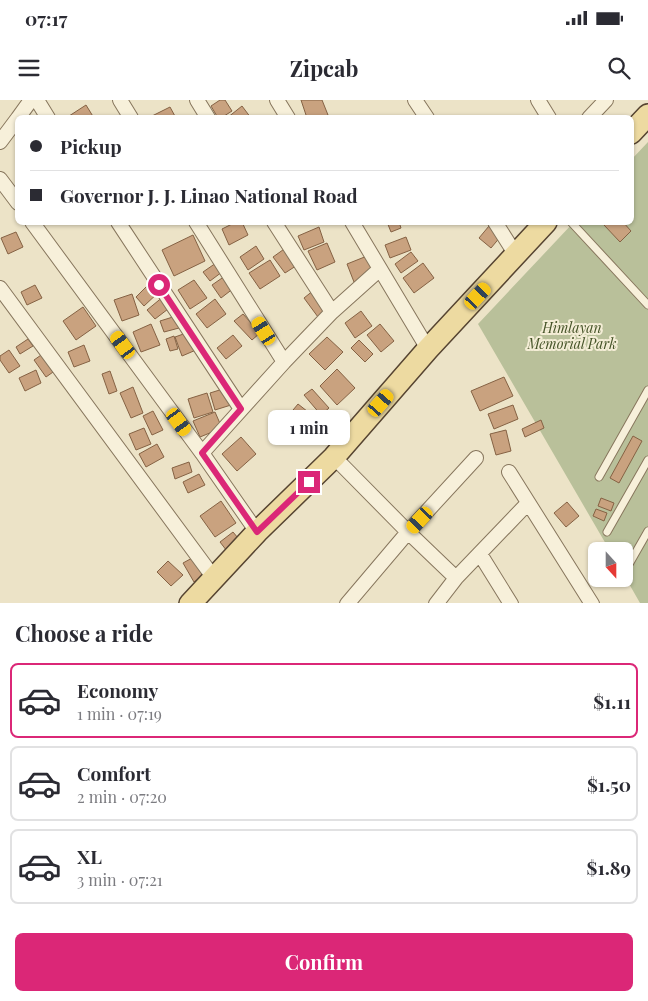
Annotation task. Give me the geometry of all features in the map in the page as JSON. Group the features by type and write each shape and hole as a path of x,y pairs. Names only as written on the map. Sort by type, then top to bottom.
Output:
{"main road":[{"path":"634,129 648,115"},
{"path":"191,603 257,532 334,457 428,350 543,225"}],"street":[{"path":"20,115 31,100"},
{"path":"36,100 46,115"},
{"path":"120,100 129,115"},
{"path":"197,100 206,115"},
{"path":"277,100 286,115"},
{"path":"415,100 425,115"},
{"path":"538,100 546,115"},
{"path":"593,115 606,100"},
{"path":"0,142 15,122"},
{"path":"0,179 15,199"},
{"path":"34,225 202,453 257,532"},
{"path":"120,225 241,409"},
{"path":"198,225 284,362"},
{"path":"276,225 332,312"},
{"path":"354,225 428,350"},
{"path":"497,225 516,255"},
{"path":"202,453 332,312 380,269"},
{"path":"0,288 214,578"},
{"path":"334,457 456,578"},
{"path":"348,603 408,532 476,458"},
{"path":"509,472 591,603"},
{"path":"437,603 456,578 528,503"},
{"path":"480,554 510,603"}],"lane":[{"path":"574,225 648,305"},
{"path":"599,477 648,390"},
{"path":"607,532 648,460"},
{"path":"633,557 648,531"}],"green space":[{"name":"Himlayan Memorial Park","path":"648,142 648,603 640,603 631,588 633,587 633,542 605,542 478,324 571,225 634,225 634,157"}],"building":[{"path":"220,100 225,100 232,111 226,115 216,115 211,106"},
{"path":"301,100 322,100 328,115 306,115"},
{"path":"86,105 92,115 71,115"},
{"path":"242,106 249,115 231,115"},
{"path":"170,107 174,115 154,115"},
{"path":"230,225 243,225 248,235 229,245 222,229"},
{"path":"388,225 400,225 401,228 391,232"},
{"path":"604,225 626,225 631,231 620,242"},
{"path":"489,226 501,236 491,248 479,238"},
{"path":"319,227 324,242 304,250 298,236"},
{"path":"16,232 23,247 8,254 1,238"},
{"path":"193,235 205,261 174,276 162,250"},
{"path":"406,237 411,250 390,258 385,245"},
{"path":"327,243 335,262 317,270 308,251"},
{"path":"256,246 264,259 248,270 240,257"},
{"path":"287,247 299,264 285,273 273,257"},
{"path":"411,252 418,261 401,273 395,264"},
{"path":"367,256 374,275 354,282 347,264"},
{"path":"270,260 280,276 260,289 249,273"},
{"path":"216,263 222,272 210,281 203,272"},
{"path":"423,263 434,278 414,293 403,278"},
{"path":"225,276 234,288 221,298 212,285"},
{"path":"194,280 207,298 190,309 178,290"},
{"path":"151,282 160,291 144,306 136,297"},
{"path":"35,285 42,298 27,305 21,292"},
{"path":"314,290 328,309 318,317 304,298"},
{"path":"132,294 139,315 122,321 114,300"},
{"path":"164,296 172,306 155,319 147,310"},
{"path":"215,299 226,314 207,328 196,314"},
{"path":"83,307 96,326 76,340 63,321"},
{"path":"361,311 372,326 355,338 345,323"},
{"path":"243,314 260,333 252,340 234,321"},
{"path":"176,316 179,328 164,332 160,321"},
{"path":"151,324 160,345 141,352 133,332"},
{"path":"380,324 394,341 381,352 367,335"},
{"path":"189,332 196,350 182,356 175,337"},
{"path":"233,335 242,346 226,359 217,348"},
{"path":"174,336 178,349 170,351 166,339"},
{"path":"327,337 343,352 325,370 309,354"},
{"path":"28,339 33,346 20,354 16,347"},
{"path":"359,340 373,354 365,362 351,348"},
{"path":"84,345 90,361 74,367 68,352"},
{"path":"9,350 20,366 9,373 0,360 0,356"},
{"path":"44,353 56,370 46,377 34,360"},
{"path":"337,369 355,388 337,405 320,386"},
{"path":"36,370 41,383 25,391 19,378"},
{"path":"110,371 117,391 109,394 102,374"},
{"path":"504,377 513,396 480,411 471,391"},
{"path":"133,387 143,413 131,418 120,393"},
{"path":"226,388 231,405 215,410 210,393"},
{"path":"312,389 329,408 321,415 304,395"},
{"path":"207,393 213,412 194,418 188,399"},
{"path":"298,404 317,419 298,442 279,427"},
{"path":"513,405 518,419 494,429 488,414"},
{"path":"153,411 163,430 152,435 143,416"},
{"path":"215,412 222,428 200,437 193,421"},
{"path":"541,420 544,428 525,437 522,429"},
{"path":"144,428 151,444 136,450 129,434"},
{"path":"506,430 511,451 496,455 490,434"},
{"path":"633,436 642,441 619,483 610,478"},
{"path":"241,437 256,454 237,471 222,454"},
{"path":"157,444 164,457 146,467 139,454"},
{"path":"189,462 192,472 175,479 172,468"},
{"path":"199,474 205,485 188,493 183,482"},
{"path":"601,498 614,503 611,511 598,506"},
{"path":"221,501 236,523 215,537 200,516"},
{"path":"567,502 579,516 566,527 554,513"},
{"path":"596,509 607,513 604,521 593,516"},
{"path":"233,532 243,544 230,555 220,542"},
{"path":"194,557 205,575 194,582 183,563"},
{"path":"168,561 183,575 171,586 157,572"}],"route":[{"path":"159,285 241,409 202,453 257,532 309,482"}]}
